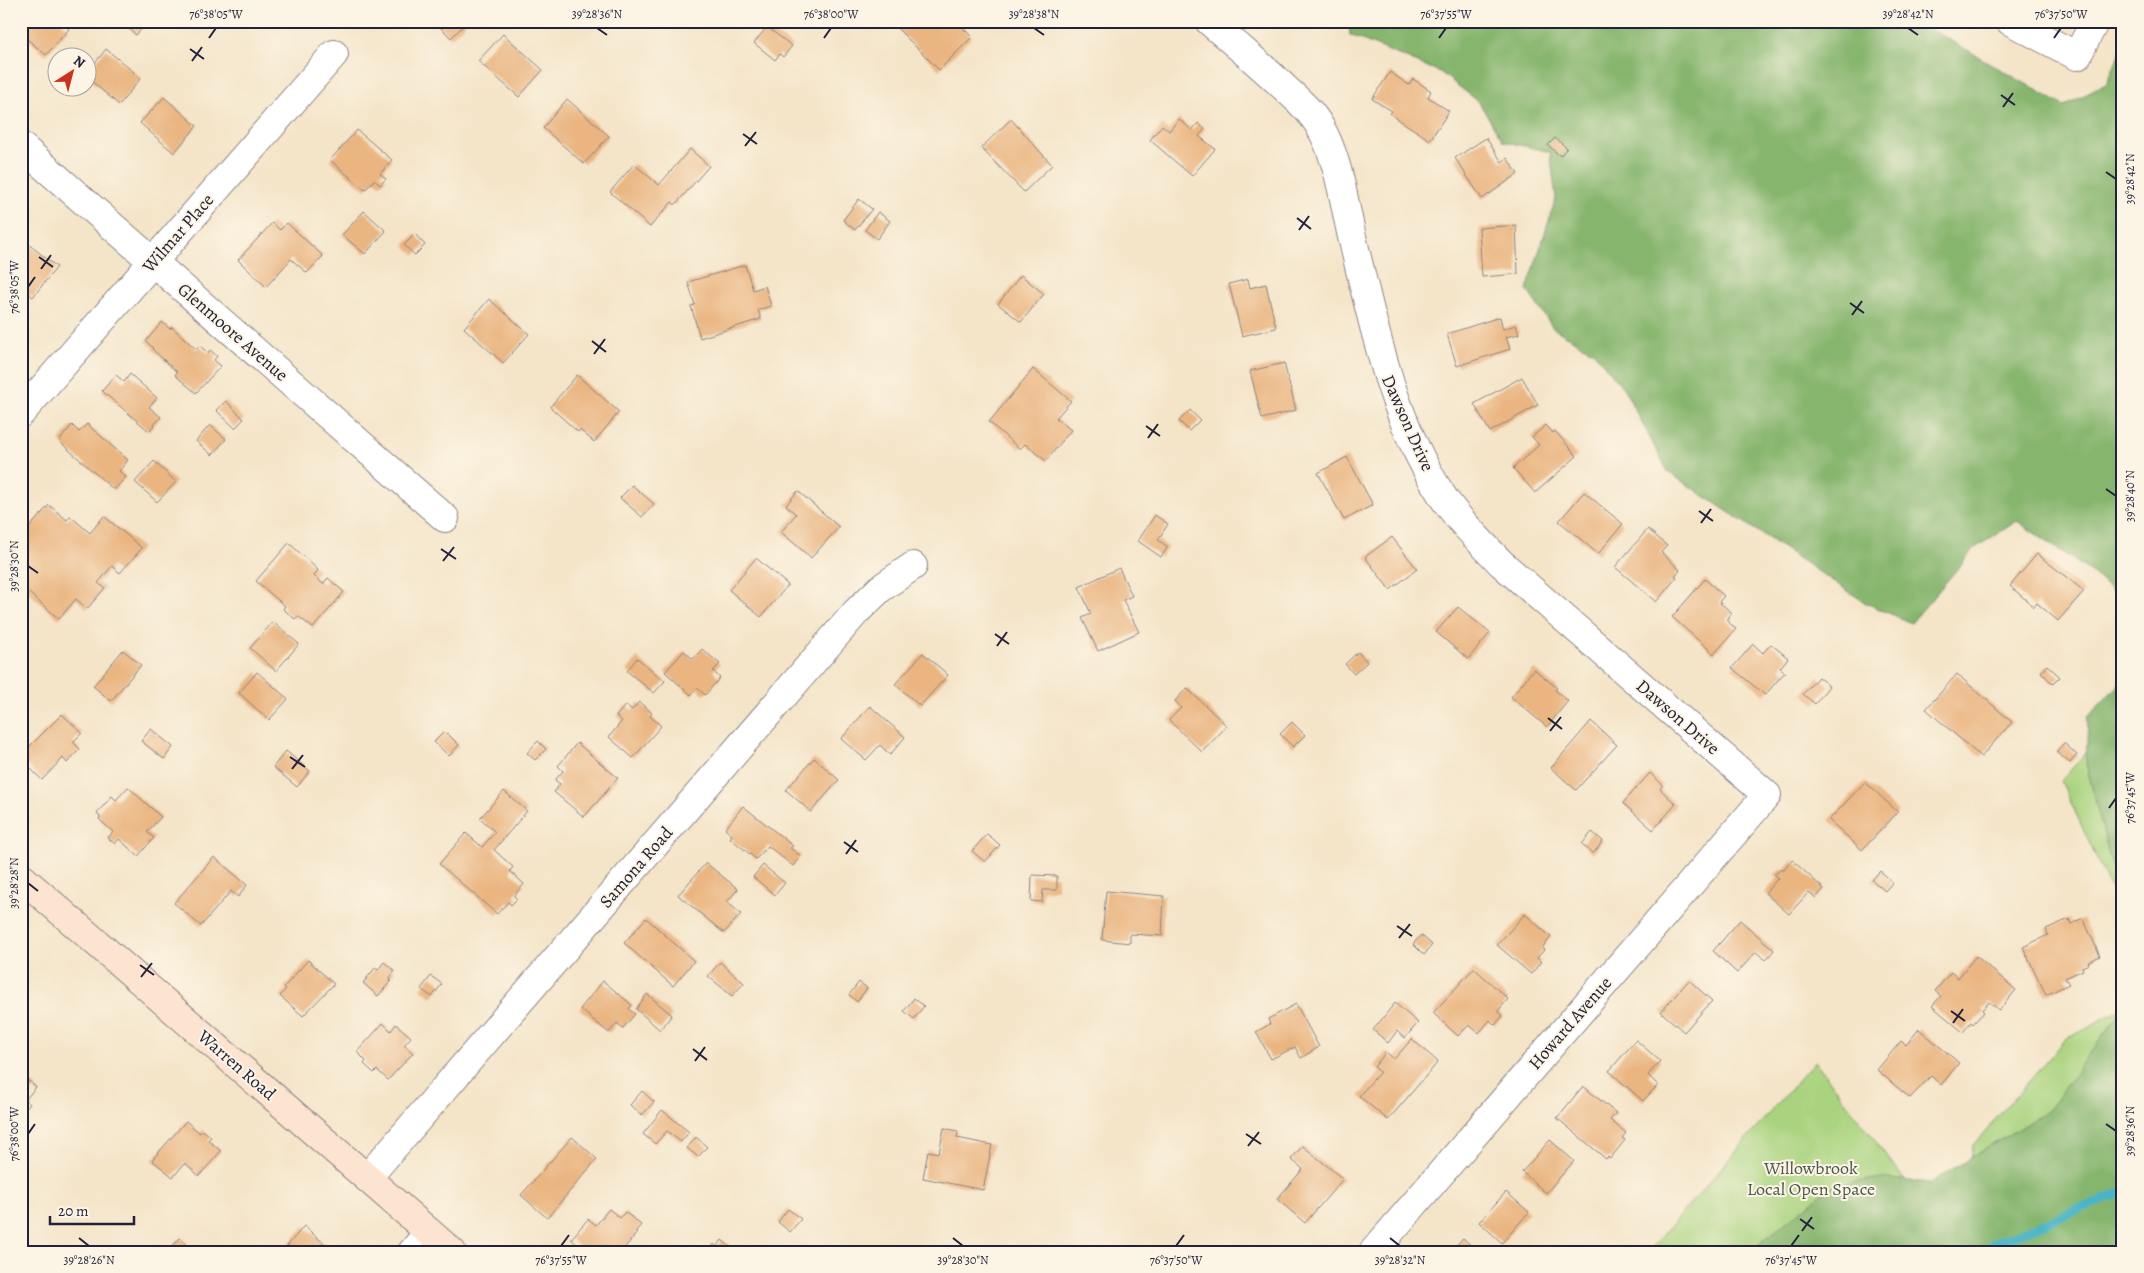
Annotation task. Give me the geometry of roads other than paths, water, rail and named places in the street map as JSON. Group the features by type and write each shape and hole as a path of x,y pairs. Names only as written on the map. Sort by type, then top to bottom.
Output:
{"street":[{"name":"Dawson Drive","path":"1209,21 1277,80 1303,105 1319,125 1334,161 1386,373 1415,448 1444,498 1475,536 1501,563 1768,795"},
{"path":"2010,21 2076,56 2094,21"},
{"name":"Wilmar Place","path":"21,413 334,54"},
{"name":"Glenmoore Avenue","path":"21,146 445,518"},
{"name":"Samona Road","path":"367,1178 856,612 881,588 913,566"},
{"name":"Howard Avenue","path":"1373,1252 1768,795"},
{"name":"Warren Road","path":"21,877 367,1178 421,1242 452,1252"}],"waterway":[{"path":"1992,1244 2123,1192"}],"park label":[{"name":"Willowbrook Local Open Space","path":"1811,1178"}]}
